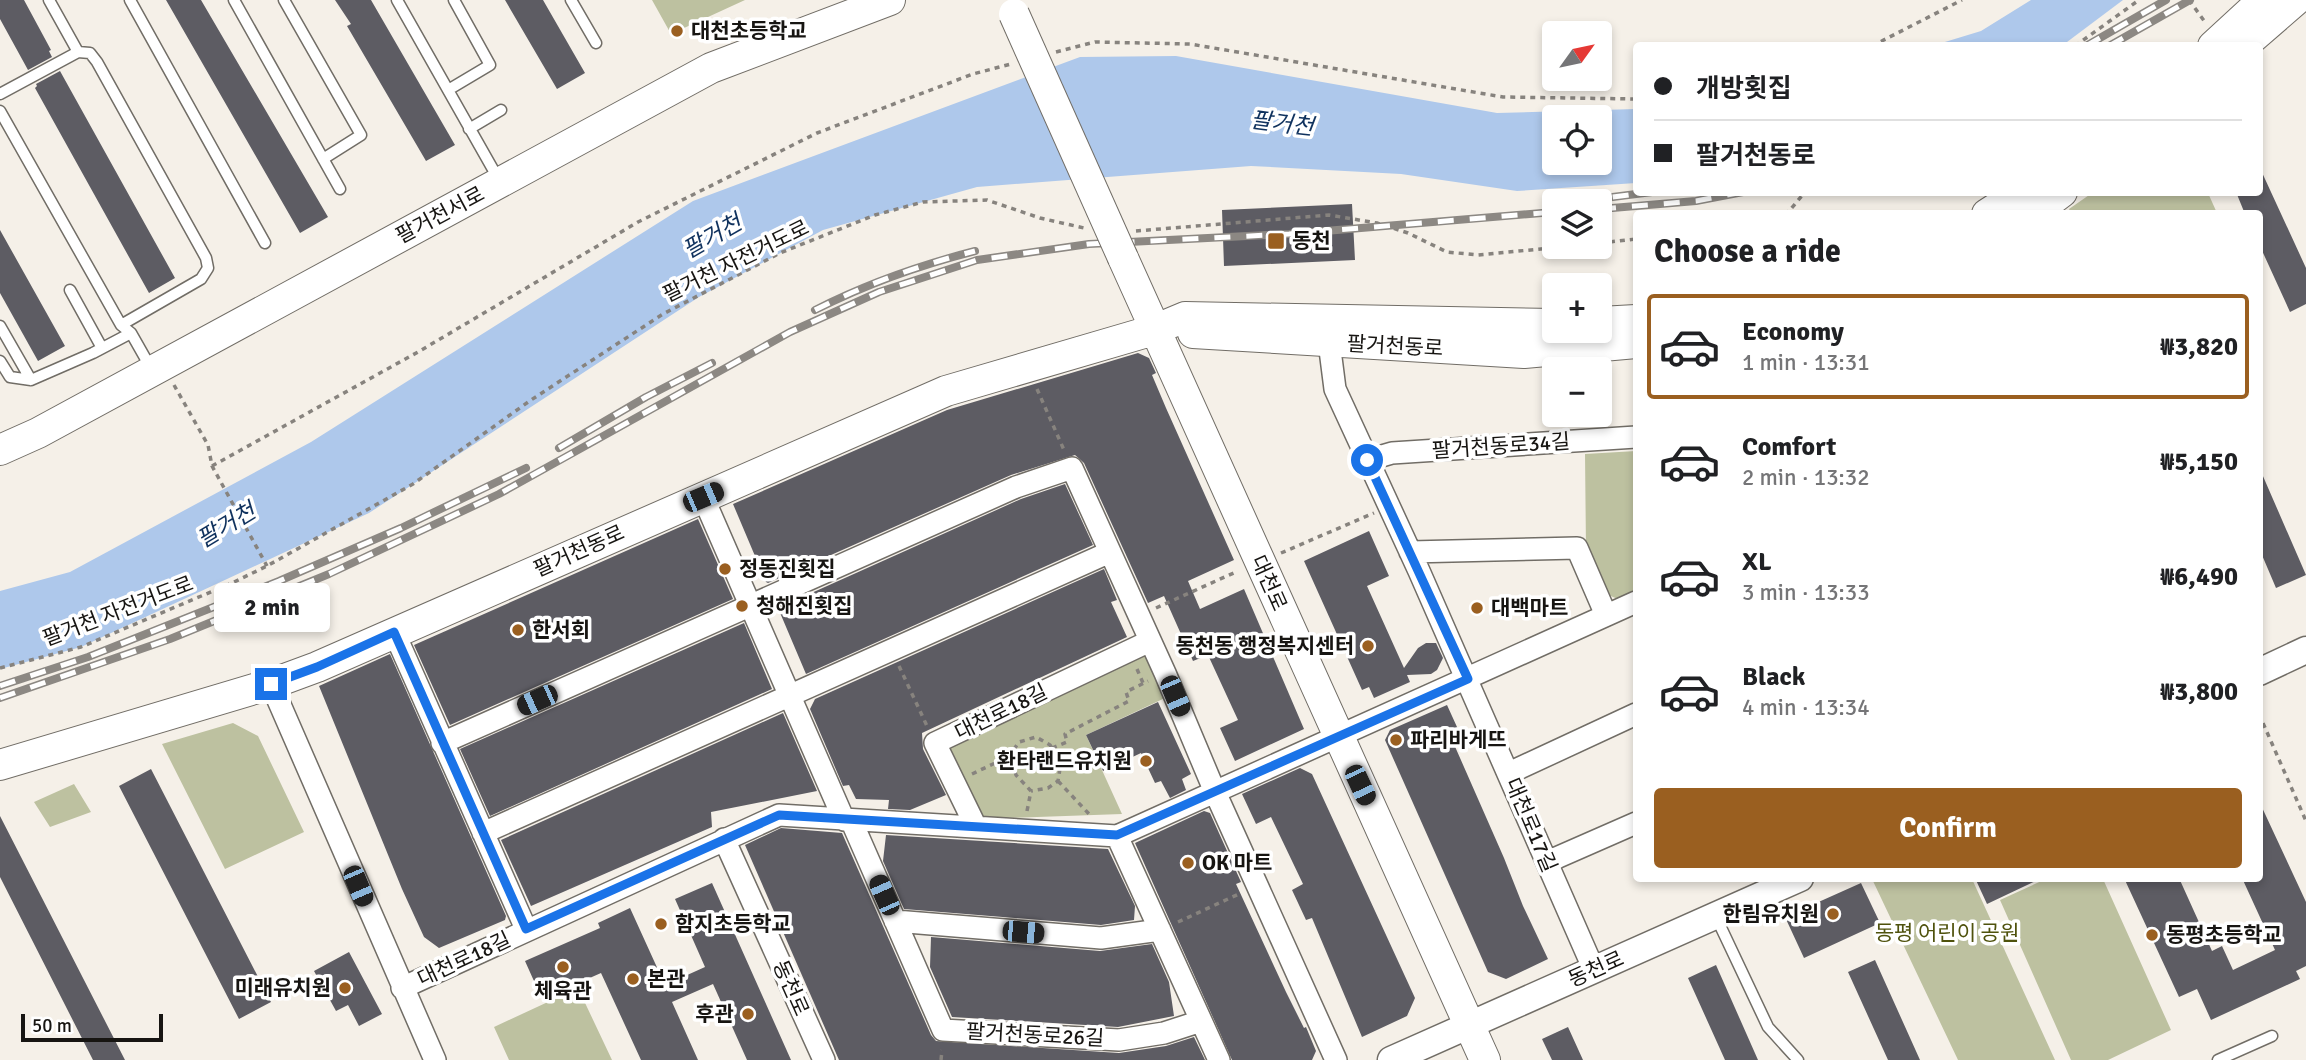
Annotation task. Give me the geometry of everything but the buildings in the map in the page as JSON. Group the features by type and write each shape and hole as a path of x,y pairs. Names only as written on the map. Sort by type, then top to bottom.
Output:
{"main road":[{"name":"팔거천서로","path":"0,450 38,433 712,68 890,0"},
{"path":"2217,42 2263,0"},
{"path":"2248,42 2296,0"},
{"name":"대천로","path":"1011,7 1154,330 1485,1060"},
{"path":"1993,210 2015,196"},
{"path":"2038,210 2057,196"},
{"name":"팔거천동로","path":"0,765 271,684 317,667 946,391 1154,330 1185,317 1542,324"},
{"path":"1612,321 1633,320"},
{"name":"팔거천동로","path":"1154,330 1524,353 1633,343"}],"street":[{"name":"대천로17길","path":"1329,342 1335,389 1468,679 1594,970"},
{"name":"팔거천동로34길","path":"1367,460 1392,453 1633,437"},
{"path":"442,743 1016,487 1072,468 1336,1060"},
{"name":"팔거천동로26길","path":"703,497 789,694 943,1030 1119,1040 1164,1033 1201,1021"},
{"path":"1410,552 1577,548 1606,615"},
{"path":"483,833 1110,552"},
{"path":"1338,737 1633,603"},
{"name":"대천로18길","path":"394,632 526,929"},
{"name":"대천로18길","path":"976,827 935,743 1150,640"},
{"path":"2263,670 2306,650"},
{"path":"271,684 435,1060"},
{"path":"1508,773 1633,715"},
{"name":"대천로18길","path":"402,988 779,815 1114,835 1338,737"},
{"path":"1547,862 1633,824"},
{"path":"1114,835 1219,1060"},
{"name":"동천로","path":"724,839 824,1060"},
{"name":"동천로","path":"1391,1060 1791,882"},
{"path":"895,921 1101,938 1160,930"}],"lane":[{"path":"49,0 78,52"},
{"path":"130,0 265,243"},
{"path":"234,0 340,189"},
{"path":"284,0 361,135 323,159"},
{"path":"397,0 500,183"},
{"path":"447,90 490,65 454,0"},
{"path":"571,0 596,43"},
{"path":"0,94 78,52 90,53 206,258 208,268 201,279 121,325"},
{"path":"469,129 501,110"},
{"path":"0,111 121,325 131,333 158,368"},
{"path":"70,290 102,348"},
{"path":"0,326 31,380"},
{"path":"0,361 10,377 31,380 131,333"},
{"path":"1716,917 1768,1027 1798,1060"},
{"path":"2218,1060 2272,1036"}],"path":[{"path":"1880,42 1962,0"},
{"path":"2080,42 2139,0"},
{"path":"1054,53 1095,43 1190,44 1503,97 1633,99"},
{"path":"212,466 418,352 638,222 817,134 973,74 1014,63"},
{"path":"1790,210 1802,196"},
{"name":"팔거천 자전거도로","path":"0,668 81,647 267,566 413,484 531,400 663,314 780,253 875,215 923,202 987,200 1040,218 1095,230"},
{"path":"1136,231 1329,215 1377,223 1408,233 1447,252 1478,255 1542,249"},
{"path":"1612,242 1633,239"},
{"path":"1027,367 1072,468"},
{"path":"158,368 208,445 212,466 267,566"},
{"path":"1139,615 1388,507"},
{"path":"891,648 935,743"},
{"path":"1052,748 1067,742 1065,734 1129,701 1126,692 1165,673"},
{"path":"2263,723 2306,821"},
{"path":"1036,737 1052,748 1061,762 1058,781 1048,788 1031,792 1016,775 1010,755 1019,742 1036,737"},
{"path":"954,783 993,764 1012,760"},
{"path":"1058,781 1075,801 1114,835"},
{"path":"1023,830 1031,792"},
{"path":"1160,930 1257,886"}],"green space":[{"path":"652,0 745,0 671,34"},
{"path":"2088,196 2209,196 2216,210 2069,210"},
{"path":"1633,451 1633,594 1620,600 1606,594 1586,549 1585,454"},
{"path":"1145,654 1165,698 1086,735 1122,814 976,819 944,748"},
{"path":"233,723 258,736 304,832 225,869 162,744"},
{"path":"74,784 91,812 50,827 34,802"},
{"name":"동평 어린이 공원","path":"1873,882 1973,882 2055,1060 1958,1060"},
{"path":"2039,882 2104,882 2171,1030 2108,1060 2071,1060 2000,900"},
{"path":"578,988 612,1060 509,1060 494,1027"}],"water":[{"path":"2031,0 2123,0 2067,42 1945,42 1981,31"},
{"name":"팔거천","path":"1176,56 1497,113 1542,112 1542,175 1612,175 1612,110 1633,109 1633,183 1517,191 1401,174 1251,166 977,187 823,230 699,297 369,513 81,647 0,669 0,591 70,572 311,442 693,201 1080,57"}],"railway":[{"path":"2093,42 2166,0"},
{"path":"2116,42 2190,0"},
{"path":"1612,197 1633,194"},
{"path":"1612,208 1696,201 1722,196"},
{"path":"0,698 170,639 329,574 499,494 790,332 879,292 977,260 1089,244 1289,234 1542,213"},
{"path":"815,310 894,276 975,251"},
{"path":"559,448 646,397 712,363"},
{"path":"0,686 88,657 279,581 401,528 526,468"}],"place":[{"name":"대천초등학교","path":"677,31"},
{"name":"동천","path":"1276,241"},
{"name":"정동진횟집","path":"725,569"},
{"name":"청해진횟집","path":"742,606"},
{"name":"대백마트","path":"1477,608"},
{"name":"한서회","path":"518,630"},
{"name":"동천동 행정복지센터","path":"1368,646"},
{"name":"파리바게뜨","path":"1396,740"},
{"name":"환타랜드유치원","path":"1146,761"},
{"name":"OK 마트","path":"1188,863"},
{"name":"한림유치원","path":"1833,914"},
{"name":"함지초등학교","path":"661,924"},
{"name":"동평초등학교","path":"2152,935"},
{"name":"체육관","path":"563,967"},
{"name":"본관","path":"633,979"},
{"name":"미래유치원","path":"345,988"},
{"name":"후관","path":"748,1014"}],"route":[{"path":"271,684 317,667 394,632 526,929 779,815 1117,835 1468,679 1367,460"}]}
